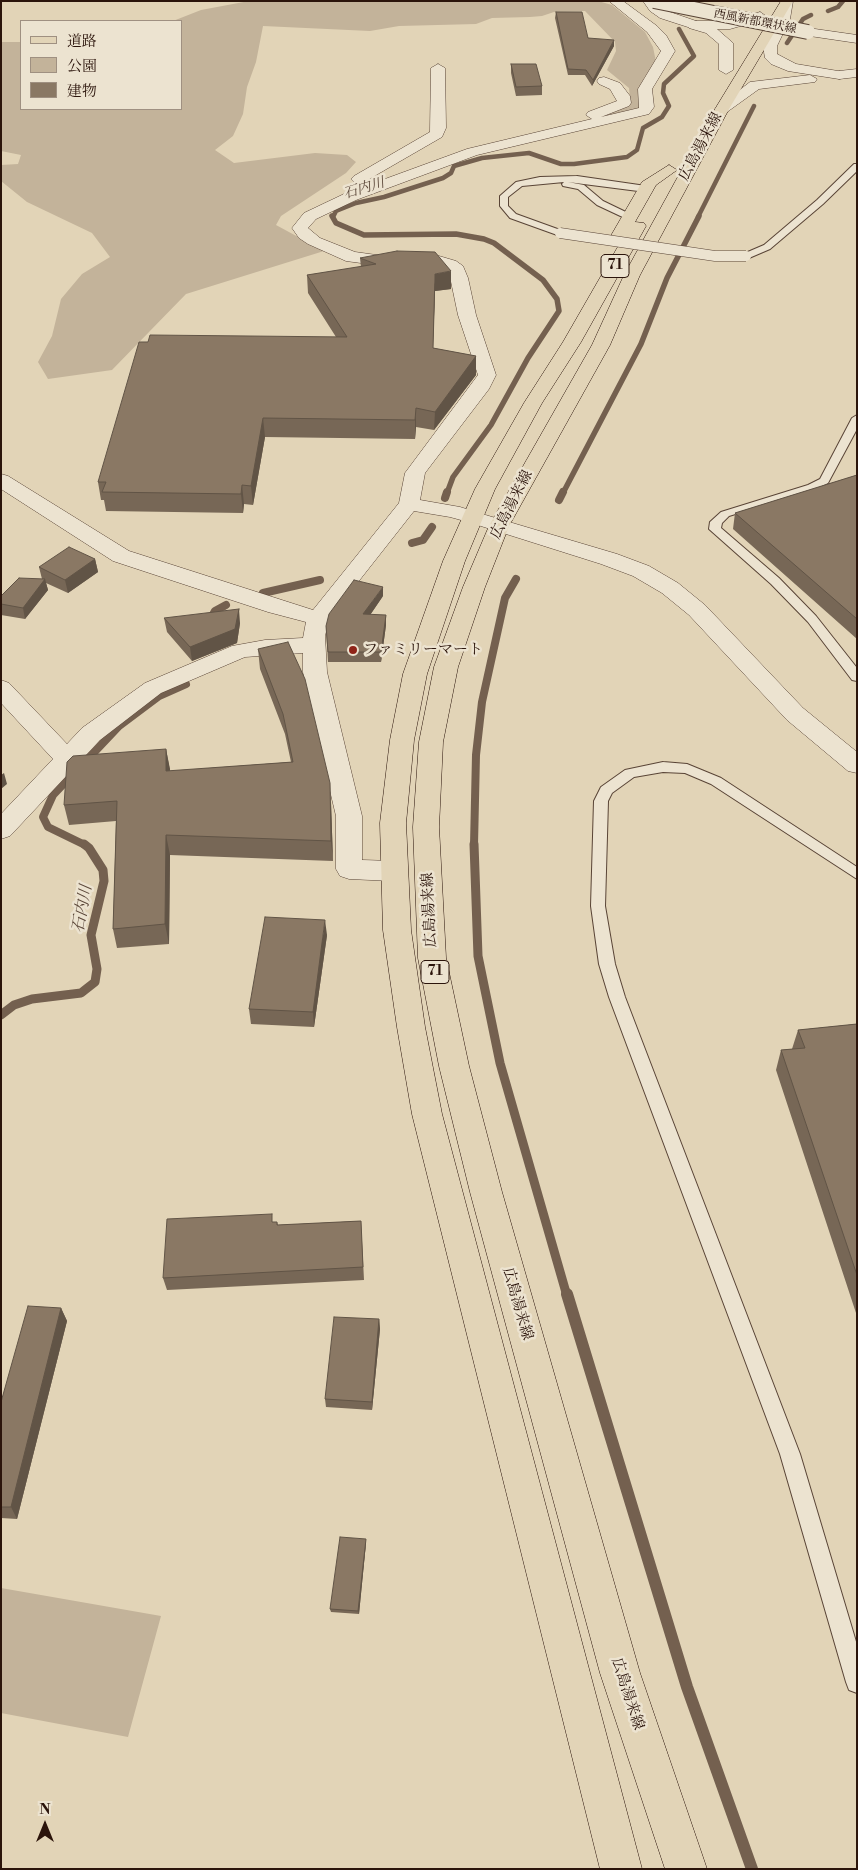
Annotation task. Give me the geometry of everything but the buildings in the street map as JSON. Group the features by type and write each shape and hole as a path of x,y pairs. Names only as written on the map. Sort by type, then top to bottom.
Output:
{"main road":[{"name":"広島湯来線","path":"696,122 787,1"},
{"name":"広島湯来線","path":"621,1869 430,1123 403,978 393,871 393,823 402,740 414,674 443,589 485,521 601,345 721,87 743,43 762,12"},
{"name":"広島湯来線","path":"678,154 591,309 533,403 485,521 474,587 446,667 430,742 426,827 432,958 454,1066 486,1192 620,1673 686,1869"},
{"path":"591,309 599,270 650,182 669,170"}],"street":[{"path":"393,871 349,869 349,816 322,706 313,646 318,618 410,504 415,473 482,385 487,375 485,364 467,315 457,270 439,261 370,261 332,250 305,235 300,228 303,222 310,216 350,197 472,152 533,136 634,115 644,111 647,107 644,94 645,88 668,51 661,38 652,29 615,1"},
{"path":"649,1 654,8 665,15 711,30 726,43 721,87 756,85 857,73"},
{"name":"西風新都環状線","path":"654,1 810,29 857,32"},
{"name":"西風新都環状線","path":"683,1 857,39"},
{"path":"787,1 784,19 770,46 770,56 776,61 793,68 838,75"},
{"path":"694,25 730,25 762,12"},
{"path":"310,216 311,209 326,197 437,134 439,128 438,68"},
{"path":"533,136 624,103 623,96 615,86 604,81"},
{"path":"1,480 121,556 276,607 318,618"},
{"path":"410,504 453,511 625,564 670,588 697,610 795,714 857,765"},
{"path":"1,830 91,734 153,688 178,676 246,650 313,646"},
{"path":"1,688 59,751 70,757"}],"lane":[{"path":"646,189 578,179 540,180 524,183 510,190 504,196 504,206 520,219 560,233 715,256 746,256 767,247 820,202 857,166"},
{"path":"540,180 581,187 600,203 630,217"},
{"path":"857,418 824,481 812,487 725,514 716,522 714,529 781,587 812,619 857,677"},
{"path":"857,874 716,781 687,769 663,767 630,773 606,790 600,801 598,906 608,964 617,997 790,1454 857,1682"}],"green space":[{"path":"249,1 598,1 612,5 645,32 653,47 656,62 644,78 639,108 599,117 630,100 629,88 607,70 616,51 615,42 585,11 554,12 530,17 492,18 476,24 399,26 370,31 263,26 256,62 247,87 243,114 233,136 215,150 234,163 315,153 347,155 356,162 346,173 281,216 276,225 324,251 186,294 112,370 48,379 38,362 52,336 61,299 82,274 110,257 92,233 27,202 1,181 1,165 18,164 21,155 1,151 1,42 20,42 20,110 182,110 182,20 176,20 201,10"},
{"path":"1,1588 161,1616 128,1737 1,1713"}],"waterway":[{"path":"828,11 838,7 843,1"},
{"path":"787,43 803,19 811,15"},
{"name":"石内川","path":"333,217 336,211 356,203 384,197 443,178 451,173 454,166 482,158 529,153 561,164 574,164 627,157 637,150 643,128 662,117 669,106 663,93 664,84 694,56 679,29"},
{"path":"698,217 754,106"},
{"name":"石内川","path":"332,216 336,223 364,235 456,234 484,239 494,243 543,280 557,299 559,311 528,358 491,425 453,477 447,493"},
{"path":"563,493 641,344 667,278 699,216"},
{"name":"石内川","path":"445,498 447,492"},
{"path":"559,500 563,492"},
{"name":"石内川","path":"412,543 423,540 432,527"},
{"path":"474,844 476,755 482,702 505,598 516,579"},
{"name":"石内川","path":"263,593 320,580"},
{"name":"石内川","path":"209,622 215,611 226,605"},
{"name":"石内川","path":"85,762 119,726 159,696 186,684"},
{"name":"石内川","path":"74,773 53,795 43,817 48,827 85,845"},
{"name":"石内川","path":"1,1015 14,1005 32,999 81,993 95,982 97,969 91,935 104,881 103,870 89,848 84,844"},
{"path":"474,844 478,956 500,1063 567,1296"},
{"path":"567,1294 687,1687 752,1869"}],"place":[{"name":"ファミリーマート","path":"353,650"}]}
